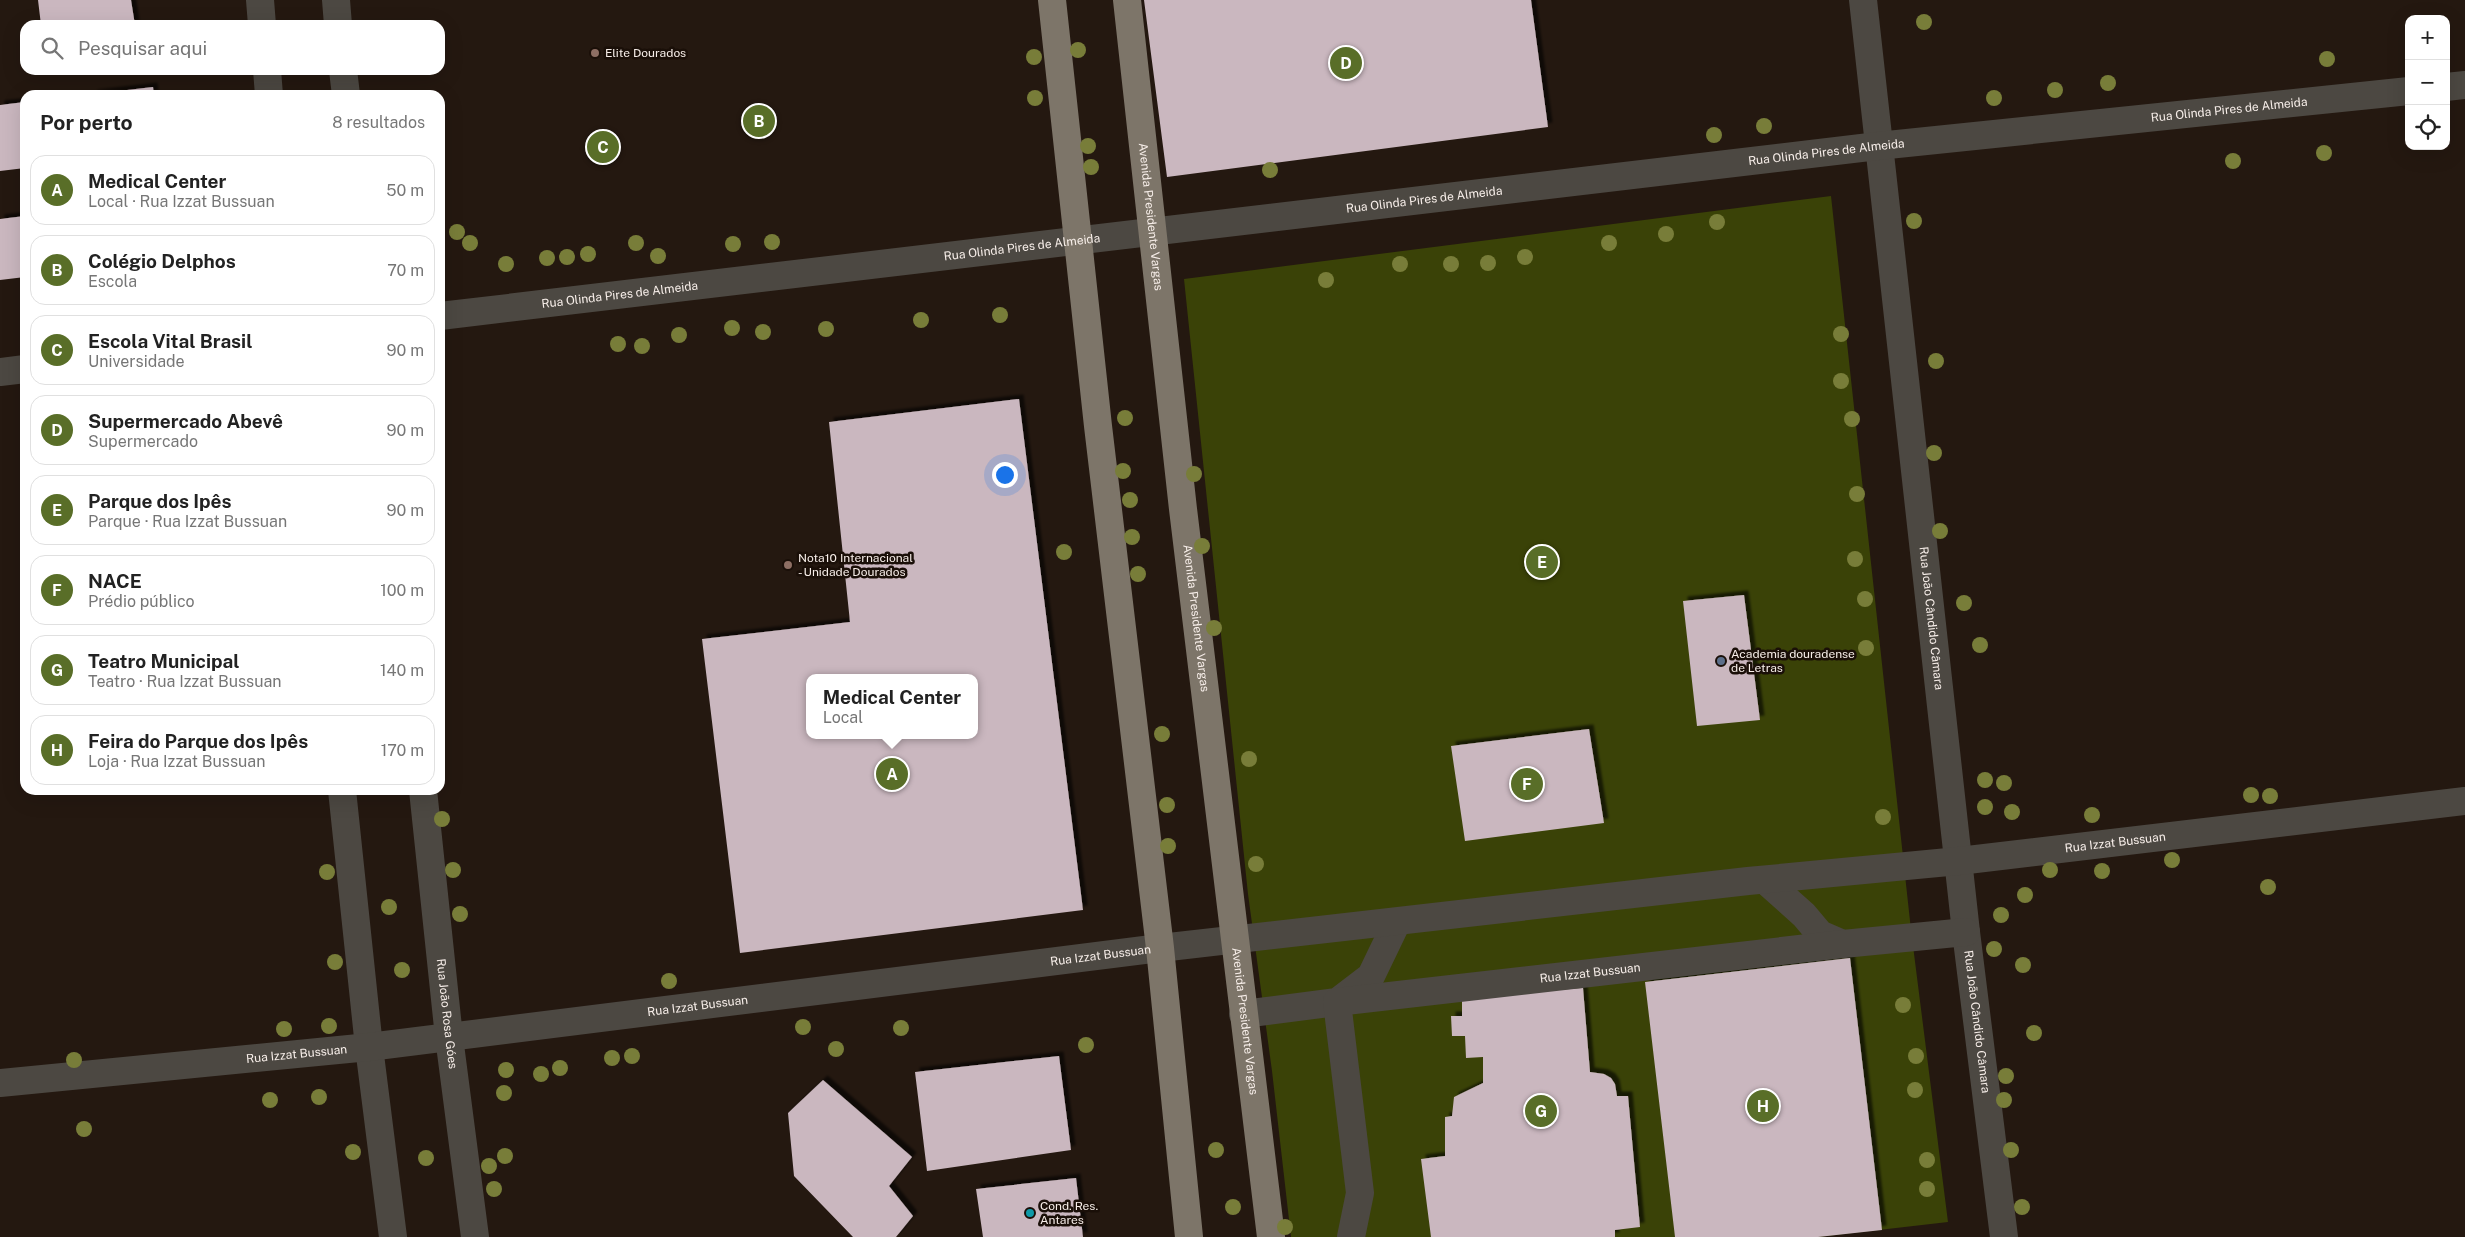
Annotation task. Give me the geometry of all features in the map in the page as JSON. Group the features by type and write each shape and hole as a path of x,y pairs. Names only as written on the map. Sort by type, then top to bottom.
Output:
{"main road":[{"path":"1052,0 1078,242 1160,948 1189,1237"},
{"name":"Avenida Presidente Vargas","path":"1127,0 1183,509 1271,1237"}],"street":[{"path":"260,0 262,20"},
{"path":"336,0 338,20"},
{"name":"Rua João Cândido Câmara","path":"1863,0 1966,932 2004,1237"},
{"path":"267,75 269,90"},
{"path":"344,75 345,90"},
{"path":"2450,87 2465,85"},
{"name":"Rua Olinda Pires de Almeida","path":"445,315 1878,146 2405,91"},
{"path":"0,372 20,370"},
{"path":"343,795 368,1047 393,1237"},
{"name":"Rua João Rosa Góes","path":"424,795 449,1037 475,1237"},
{"name":"Rua Izzat Bussuan","path":"0,1083 368,1047 1160,948 1748,881 1766,881 1959,861 2465,801"},
{"name":"Rua Izzat Bussuan","path":"1766,881 1804,915 1820,934 1843,944"},
{"path":"1351,1237 1360,1193 1338,1002 1371,976 1396,922"},
{"name":"Rua Izzat Bussuan","path":"1243,1014 1843,944 1966,932"}],"green space":[{"path":"1831,196 1911,930 1948,1222 1818,1237 1291,1237 1272,1071 1248,894 1184,279"}],"building":[{"path":"38,0 131,0 134,20 40,20"},
{"path":"1144,0 1531,0 1548,127 1167,177"},
{"path":"153,87 153,90 127,90"},
{"path":"20,103 20,169 0,171 0,105"},
{"path":"20,217 20,278 0,280 0,219"},
{"path":"1019,399 1083,910 740,953 702,639 850,622 829,422"},
{"name":"Academia douradense de Letras","path":"1744,595 1760,720 1697,726 1683,601"},
{"path":"1589,729 1604,823 1465,841 1451,746"},
{"path":"1850,958 1882,1230 1818,1237 1675,1237 1645,982"},
{"path":"1583,988 1590,1072 1604,1074 1611,1078 1615,1084 1617,1096 1628,1096 1640,1227 1615,1230 1615,1237 1431,1237 1421,1159 1445,1156 1445,1117 1452,1116 1454,1097 1483,1083 1483,1057 1466,1058 1465,1036 1452,1036 1451,1016 1462,1016 1462,998"},
{"path":"1059,1056 1071,1150 927,1171 915,1072"},
{"path":"823,1080 912,1157 889,1186 913,1216 896,1237 853,1237 794,1176 788,1113"},
{"name":"Cond. Res. Antares","path":"1076,1178 1083,1237 983,1237 976,1189"}],"place":[{"name":"Elite Dourados","path":"595,53"},
{"name":"Supermercado Abevê","path":"1346,63"},
{"name":"Colégio Delphos","path":"759,121"},
{"name":"Escola Vital Brasil","path":"603,147"},
{"name":"Parque dos Ipês","path":"1542,562"},
{"name":"Nota10 Internacional - Unidade Dourados","path":"788,565"},
{"name":"Academia douradense de Letras","path":"1721,661"},
{"name":"Medical Center","path":"892,774"},
{"name":"NACE","path":"1527,784"},
{"name":"Feira do Parque dos Ipês","path":"1763,1106"},
{"name":"Teatro Municipal","path":"1541,1111"},
{"name":"Cond. Res. Antares","path":"1030,1213"}]}
